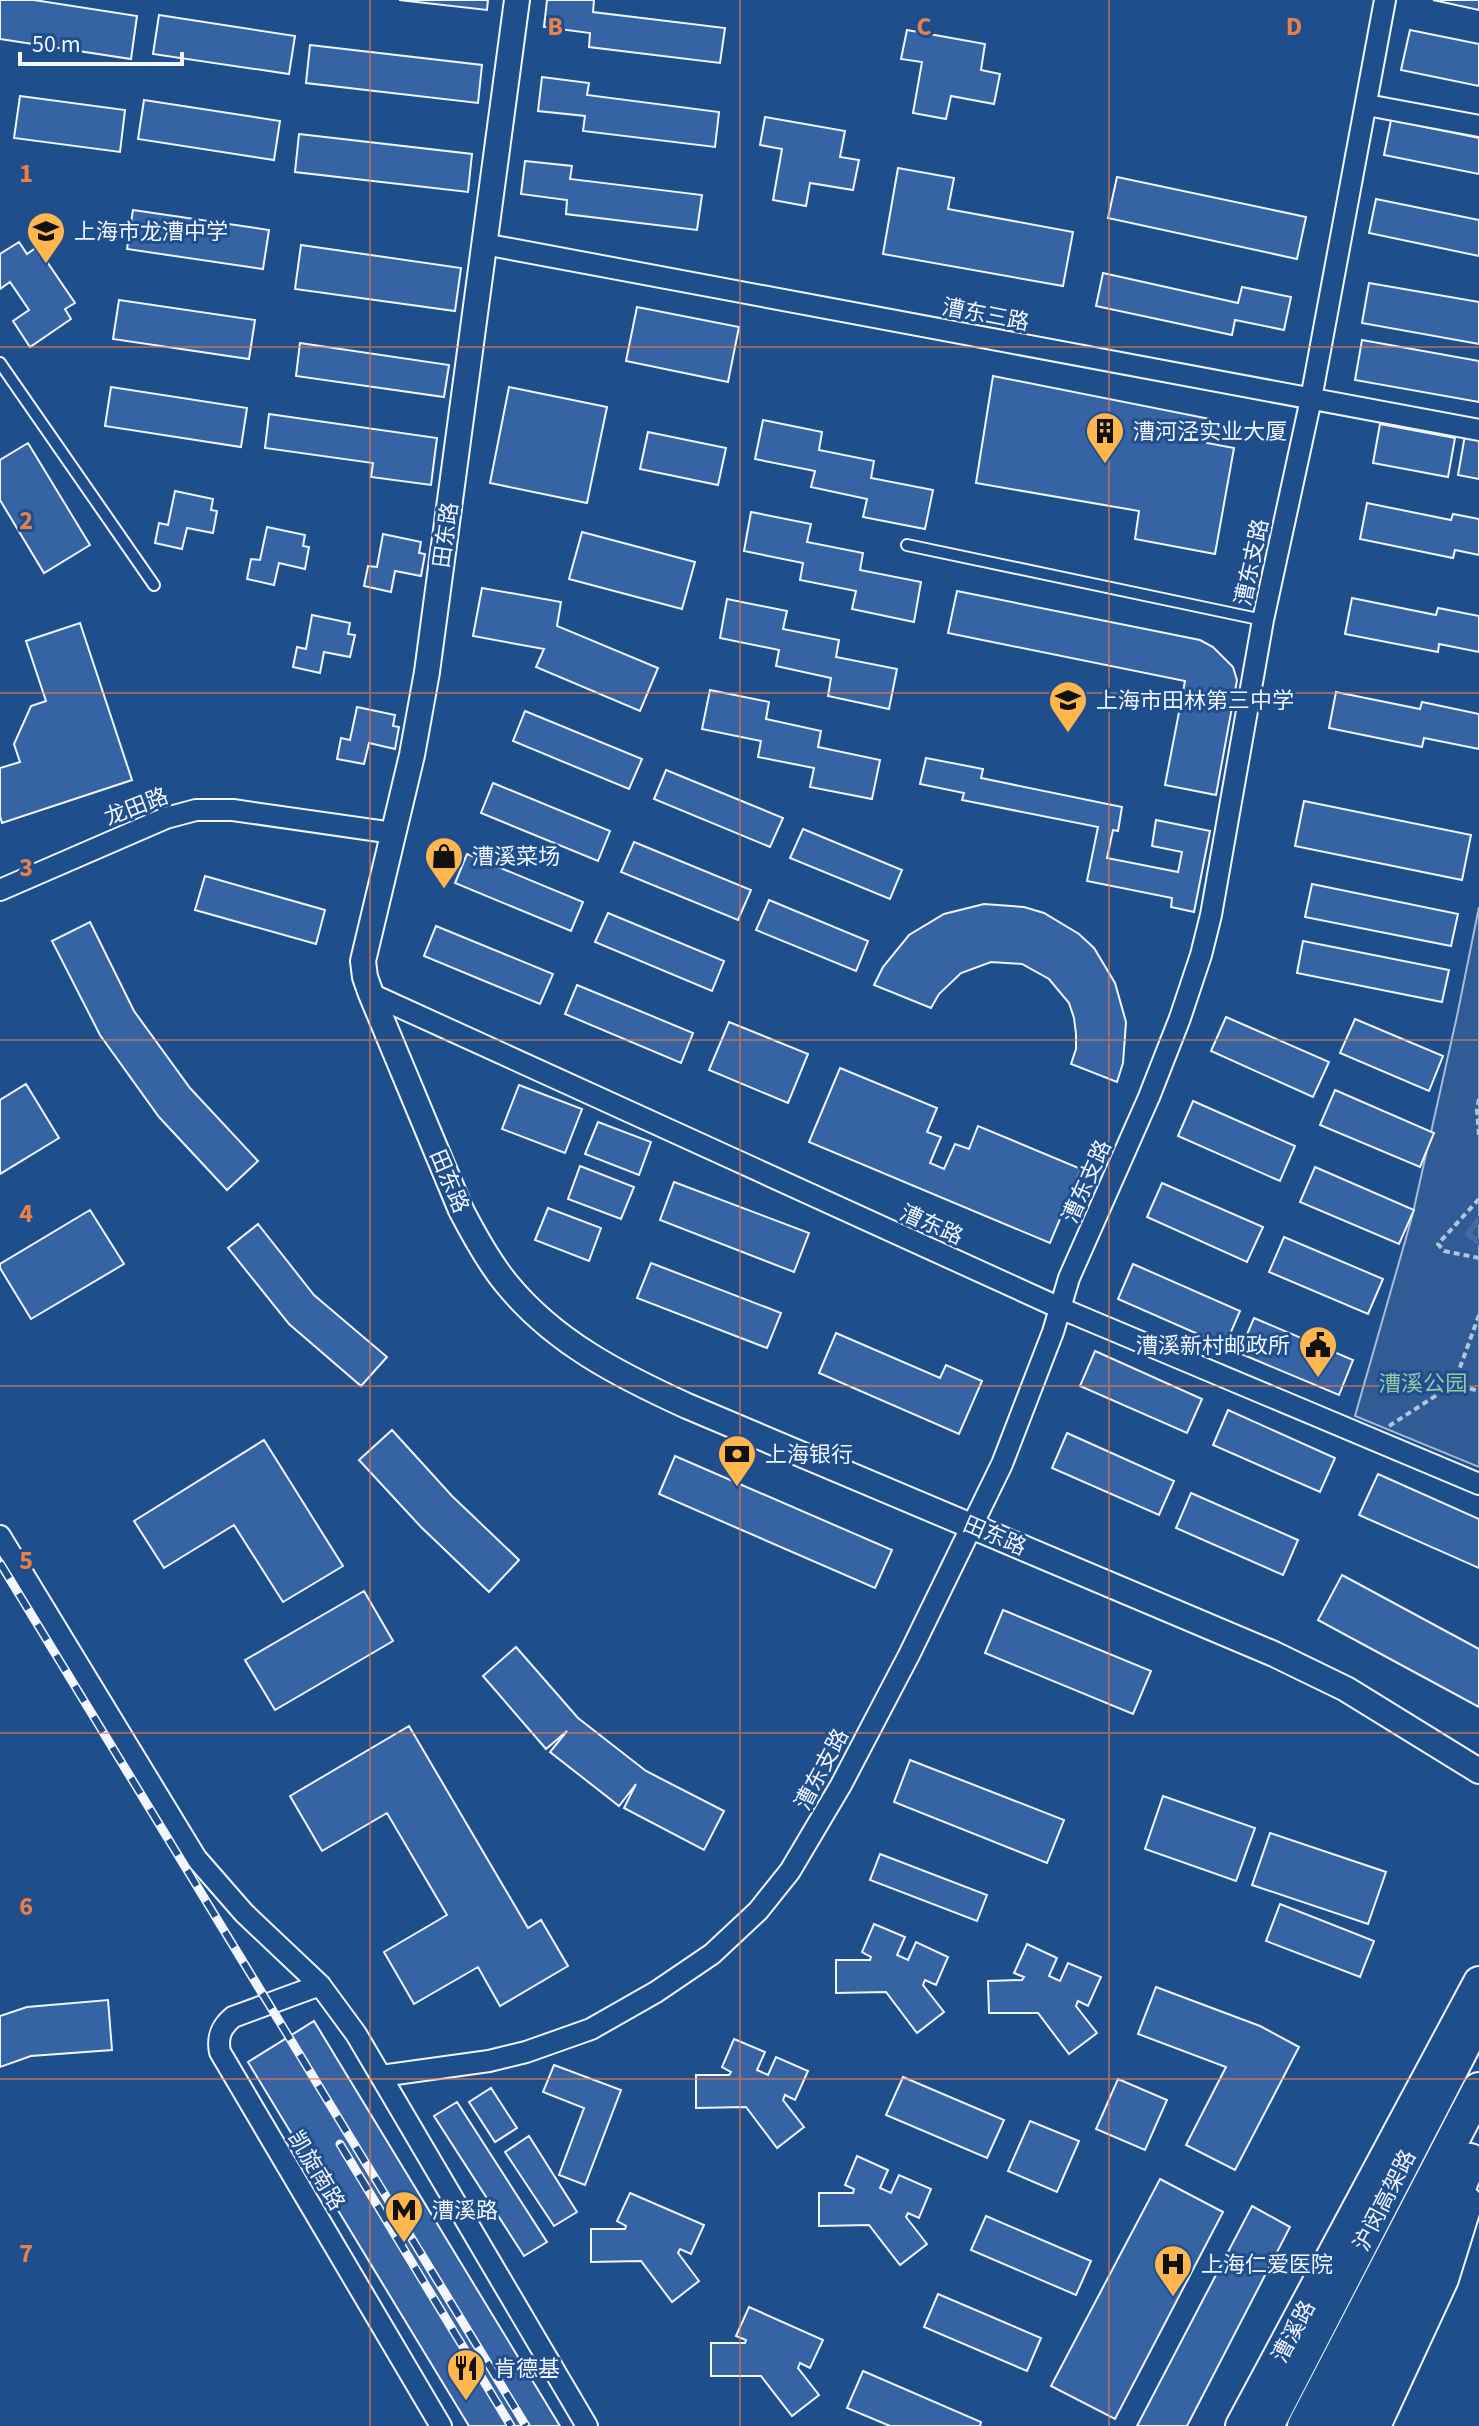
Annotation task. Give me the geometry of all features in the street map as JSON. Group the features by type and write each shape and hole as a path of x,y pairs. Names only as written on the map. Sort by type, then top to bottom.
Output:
{"highway":[{"name":"沪闵高架路","path":"1267,2426 1479,2016"},
{"name":"沪闵高架路","path":"1304,2426 1479,2089"},
{"path":"1355,2426 1420,2298 1432,2257 1474,2151"}],"main road":[{"name":"漕溪路","path":"1241,2426 1479,1982"},
{"path":"1328,2426 1385,2311 1474,2151"},
{"path":"1375,2426 1443,2279 1467,2205 1474,2151"}],"street":[{"name":"田东路","path":"517,0 427,672 412,755 363,961 371,994 461,1210 478,1243 505,1282 538,1318 583,1353 645,1387 1303,1668 1346,1689 1479,1771"},
{"name":"漕东支路","path":"381,2076 489,2061 526,2052 591,2029 686,1973 736,1933 775,1891 805,1850 909,1655 973,1526 1002,1464 1047,1350 1069,1278 1149,1097 1201,955 1211,915 1263,620 1311,399 1385,0"},
{"path":"1367,105 1479,126"},
{"name":"漕东三路","path":"484,244 1479,430"},
{"name":"龙田路","path":"0,890 166,818 196,810 233,810 393,833"},
{"name":"漕东路","path":"371,994 1060,1308 1479,1484"},
{"path":"0,1536 196,1858 244,1913 320,1985 356,2034 587,2426"},
{"name":"凯旋南路","path":"320,1985 233,2017 220,2032 220,2052 441,2426"}],"lane":[{"path":"0,363 154,585"},
{"path":"907,545 1263,620"}],"path":[{"path":"1479,1099 1479,1135"},
{"path":"1478,1258 1444,1251 1438,1244 1479,1199"},
{"path":"1370,1438 1454,1384 1479,1315"},
{"path":"1454,1384 1479,1391"}],"green space":[{"name":"漕溪公园","path":"1479,907 1479,1467 1355,1416 1412,1217"}],"building":[{"path":"0,0 34,0 137,16 131,59 0,39"},
{"path":"399,0 488,0 487,10"},
{"path":"547,0 594,0 593,12 725,28 720,63 589,47 590,33 544,27"},
{"path":"1433,0 1479,0 1479,10"},
{"path":"159,15 295,36 289,74 153,54"},
{"path":"907,30 985,44 981,70 1000,74 994,104 951,96 946,119 913,113 922,62 901,59"},
{"path":"1410,30 1479,44 1479,86 1401,70"},
{"path":"310,45 482,65 478,103 306,83"},
{"path":"542,77 589,83 587,95 719,112 715,147 583,131 585,116 538,111"},
{"path":"20,96 125,110 120,152 14,138"},
{"path":"144,100 280,121 274,160 138,139"},
{"path":"765,117 845,131 840,157 859,160 853,190 810,183 806,206 773,200 782,149 760,145"},
{"path":"1391,120 1479,138 1479,174 1384,155"},
{"path":"299,134 472,154 468,192 295,172"},
{"path":"525,161 572,166 570,179 702,195 697,230 566,214 567,200 521,194"},
{"path":"898,168 954,178 948,209 1073,232 1063,286 883,254"},
{"path":"1117,177 1306,217 1297,259 1108,218"},
{"path":"1376,199 1479,220 1479,256 1369,233"},
{"path":"133,210 269,230 263,269 127,249"},
{"path":"19,242 27,254 37,247 75,303 65,309 71,319 30,347 13,321 29,310 10,282 0,289 0,254"},
{"path":"301,245 461,268 455,311 295,289"},
{"path":"1103,273 1238,303 1242,287 1291,297 1284,330 1235,320 1232,335 1096,306"},
{"path":"1369,283 1479,302 1479,344 1362,323"},
{"path":"119,300 255,320 249,359 113,339"},
{"path":"637,307 739,327 728,382 626,361"},
{"path":"1362,340 1479,361 1479,402 1355,380"},
{"path":"300,343 449,365 444,397 296,376"},
{"name":"漕河泾实业大厦","path":"993,376 1210,419 1207,443 1234,448 1215,554 1135,539 1139,511 976,483"},
{"path":"111,387 247,408 241,447 105,426"},
{"path":"509,387 607,407 587,503 490,483"},
{"path":"269,414 437,438 431,485 371,477 373,463 265,448"},
{"path":"763,420 822,432 819,450 874,461 871,478 933,490 925,529 863,517 867,499 811,487 815,471 755,459"},
{"path":"1380,424 1455,438 1448,477 1373,463"},
{"path":"648,432 726,448 718,485 640,469"},
{"path":"1465,435 1479,438 1479,479 1458,475"},
{"path":"28,443 90,545 44,573 0,500 0,460"},
{"path":"175,491 213,499 211,510 217,511 213,533 187,528 182,549 155,543 159,523 168,525"},
{"path":"1367,503 1451,520 1453,514 1479,519 1479,555 1455,550 1453,558 1360,539"},
{"path":"751,512 811,524 807,542 863,553 860,570 921,582 914,622 852,609 856,591 800,580 803,563 744,551"},
{"path":"267,527 305,535 303,546 309,547 305,569 279,563 274,585 247,579 251,559 260,560"},
{"path":"582,532 695,562 682,609 569,579"},
{"path":"383,534 421,542 419,553 425,554 421,576 395,571 391,592 364,586 368,566 377,567"},
{"path":"482,588 561,602 557,626 658,668 640,711 536,667 544,649 473,636"},
{"path":"957,591 1200,640 1213,647 1233,667 1237,680 1216,795 1165,785 1185,681 948,633"},
{"path":"1352,598 1436,615 1438,608 1479,616 1479,652 1439,644 1438,652 1345,634"},
{"path":"727,599 787,611 783,629 839,640 836,657 897,669 889,709 828,696 831,678 776,666 779,650 720,638"},
{"path":"312,615 350,623 348,634 355,635 350,657 324,652 320,673 293,667 297,647 306,649"},
{"path":"80,623 132,780 2,823 0,768 20,762 14,744 31,706 46,701 26,641"},
{"path":"710,690 769,702 766,719 821,731 818,747 880,760 872,799 810,787 814,768 758,757 761,741 702,729"},
{"path":"1336,692 1420,709 1422,702 1479,714 1479,749 1424,738 1422,747 1329,728"},
{"path":"357,707 395,715 393,726 399,727 395,749 369,743 364,764 337,759 341,738 350,740"},
{"path":"525,711 642,759 629,789 513,741"},
{"path":"926,758 983,769 981,778 1122,807 1118,831 1113,830 1107,858 1178,872 1182,852 1152,846 1156,820 1210,831 1194,912 1171,907 1172,898 1087,881 1098,827 962,800 964,793 920,784"},
{"path":"666,770 783,818 770,847 654,799"},
{"path":"493,783 610,831 598,861 481,813"},
{"path":"1304,801 1471,835 1462,880 1295,846"},
{"path":"803,829 902,870 890,899 790,858"},
{"path":"634,842 751,890 738,920 621,872"},
{"path":"467,854 583,902 571,931 455,883"},
{"path":"205,876 325,910 316,944 195,910"},
{"path":"1312,884 1458,914 1451,946 1305,917"},
{"path":"769,900 868,941 856,971 756,930"},
{"path":"984,904 1024,907 1044,913 1079,934 1094,948 1115,983 1126,1022 1123,1063 1117,1082 1071,1064 1076,1049 1076,1034 1069,1003 1049,979 1022,964 991,962 961,973 939,994 931,1008 874,985 883,967 909,935 944,914"},
{"path":"608,913 724,961 712,991 595,942"},
{"path":"90,922 134,1011 190,1088 258,1161 227,1190 159,1117 100,1035 52,941"},
{"path":"436,926 553,974 540,1004 424,956"},
{"path":"1303,941 1449,970 1442,1002 1297,973"},
{"path":"577,985 693,1033 681,1063 565,1014"},
{"path":"1226,1017 1329,1062 1313,1097 1211,1051"},
{"path":"1355,1019 1443,1056 1429,1091 1340,1053"},
{"path":"729,1022 808,1054 788,1103 709,1070"},
{"path":"840,1068 937,1108 927,1132 941,1137 930,1163 944,1169 955,1144 969,1149 978,1126 1081,1169 1050,1243 809,1142"},
{"path":"26,1084 59,1138 0,1174 0,1100"},
{"path":"519,1085 582,1109 565,1153 502,1129"},
{"path":"1335,1090 1434,1133 1420,1167 1320,1125"},
{"path":"1193,1101 1295,1146 1280,1181 1178,1136"},
{"path":"598,1122 651,1142 639,1175 585,1154"},
{"path":"580,1166 634,1187 621,1219 568,1199"},
{"path":"1315,1167 1414,1210 1399,1244 1300,1202"},
{"path":"674,1182 809,1233 794,1272 660,1220"},
{"path":"1162,1183 1263,1227 1247,1262 1147,1217"},
{"path":"548,1208 601,1228 589,1261 535,1240"},
{"path":"90,1210 124,1264 31,1319 0,1264"},
{"path":"258,1224 314,1295 387,1357 361,1386 289,1324 228,1248"},
{"path":"1284,1237 1383,1279 1368,1314 1269,1272"},
{"path":"651,1263 781,1313 767,1348 637,1298"},
{"path":"1133,1264 1240,1311 1225,1346 1118,1299"},
{"path":"1254,1318 1353,1360 1339,1395 1239,1353"},
{"path":"836,1333 940,1378 946,1365 982,1381 959,1434 819,1373"},
{"path":"1095,1351 1202,1399 1187,1433 1080,1386"},
{"path":"1228,1410 1335,1458 1320,1492 1213,1445"},
{"path":"392,1430 452,1496 519,1560 489,1592 421,1527 359,1460"},
{"path":"1067,1433 1174,1481 1159,1515 1052,1468"},
{"path":"264,1440 343,1566 283,1602 234,1525 164,1568 134,1521"},
{"path":"675,1456 892,1550 875,1588 659,1494"},
{"path":"1378,1474 1479,1519 1479,1568 1359,1515"},
{"path":"1191,1493 1298,1540 1283,1575 1176,1528"},
{"path":"1342,1575 1479,1649 1479,1707 1318,1620"},
{"path":"364,1591 393,1641 275,1710 245,1660"},
{"path":"1003,1610 1151,1671 1133,1714 985,1653"},
{"path":"516,1647 578,1718 646,1771 724,1811 704,1850 624,1808 636,1784 619,1806 550,1752 567,1731 546,1749 483,1676"},
{"path":"409,1726 528,1928 541,1920 568,1966 500,2006 478,1967 414,2004 384,1952 447,1915 387,1813 322,1851 290,1796"},
{"path":"910,1760 1064,1820 1047,1863 894,1802"},
{"path":"1163,1796 1255,1828 1236,1881 1145,1849"},
{"path":"1270,1833 1386,1872 1368,1924 1252,1885"},
{"path":"880,1854 987,1895 977,1921 870,1880"},
{"path":"1280,1904 1374,1941 1360,1977 1266,1941"},
{"path":"874,1924 905,1937 897,1955 908,1960 916,1942 948,1957 936,1985 925,1980 923,1985 944,2012 917,2033 886,1992 836,1993 836,1960 870,1960 871,1957 862,1952"},
{"path":"1027,1944 1057,1958 1049,1976 1060,1981 1068,1963 1101,1977 1088,2006 1078,2001 1076,2006 1097,2033 1069,2054 1038,2013 989,2013 988,1981 1022,1980 1024,1977 1014,1973"},
{"path":"1156,1987 1260,2026 1299,2047 1235,2170 1186,2145 1226,2067 1138,2034"},
{"path":"108,2000 112,2050 31,2056 0,2067 0,2016 27,2007"},
{"name":"漕溪路","path":"314,2021 560,2426 469,2426 248,2062"},
{"path":"734,2039 765,2052 757,2070 768,2075 776,2057 808,2071 795,2100 785,2095 783,2100 804,2127 777,2148 746,2107 696,2108 696,2075 729,2075 731,2072 722,2067"},
{"path":"554,2065 621,2090 585,2185 559,2175 584,2108 543,2092"},
{"path":"903,2077 1004,2120 987,2158 886,2115"},
{"path":"1118,2079 1167,2100 1145,2150 1096,2129"},
{"path":"491,2088 517,2128 495,2142 469,2102"},
{"path":"457,2102 547,2242 524,2256 434,2116"},
{"path":"1030,2121 1079,2141 1057,2192 1008,2171"},
{"path":"529,2136 577,2212 554,2226 505,2152"},
{"path":"857,2156 888,2170 880,2188 891,2193 899,2175 931,2189 919,2218 908,2213 906,2217 927,2244 900,2265 869,2225 819,2226 819,2193 853,2193 854,2189 845,2185"},
{"path":"1160,2179 1223,2212 1115,2419 1051,2386"},
{"path":"630,2193 704,2225 691,2254 680,2249 678,2253 699,2281 672,2302 641,2261 591,2262 591,2229 625,2229 626,2226 617,2221"},
{"path":"1252,2206 1290,2227 1187,2426 1137,2426"},
{"path":"986,2216 1091,2261 1076,2295 971,2250"},
{"path":"938,2294 1041,2338 1027,2371 924,2327"},
{"path":"749,2307 823,2340 810,2368 800,2363 798,2368 819,2395 792,2416 761,2376 711,2376 711,2343 745,2343 746,2340 736,2336"},
{"path":"863,2371 981,2422 980,2426 890,2426 847,2408"}],"waterway":[{"path":"1479,1219 1468,1234 1479,1242"}],"railway":[{"path":"0,1563 526,2426"},
{"path":"340,2144 511,2426"}],"place":[{"name":"上海市龙漕中学","path":"46,265"},
{"name":"漕河泾实业大厦","path":"1105,465"},
{"name":"上海市田林第三中学","path":"1068,734"},
{"name":"漕溪菜场","path":"444,890"},
{"name":"漕溪新村邮政所","path":"1318,1379"},
{"name":"上海银行","path":"737,1488"},
{"name":"漕溪路","path":"404,2244"},
{"name":"上海仁爱医院","path":"1173,2298"},
{"name":"肯德基","path":"466,2402"}]}
